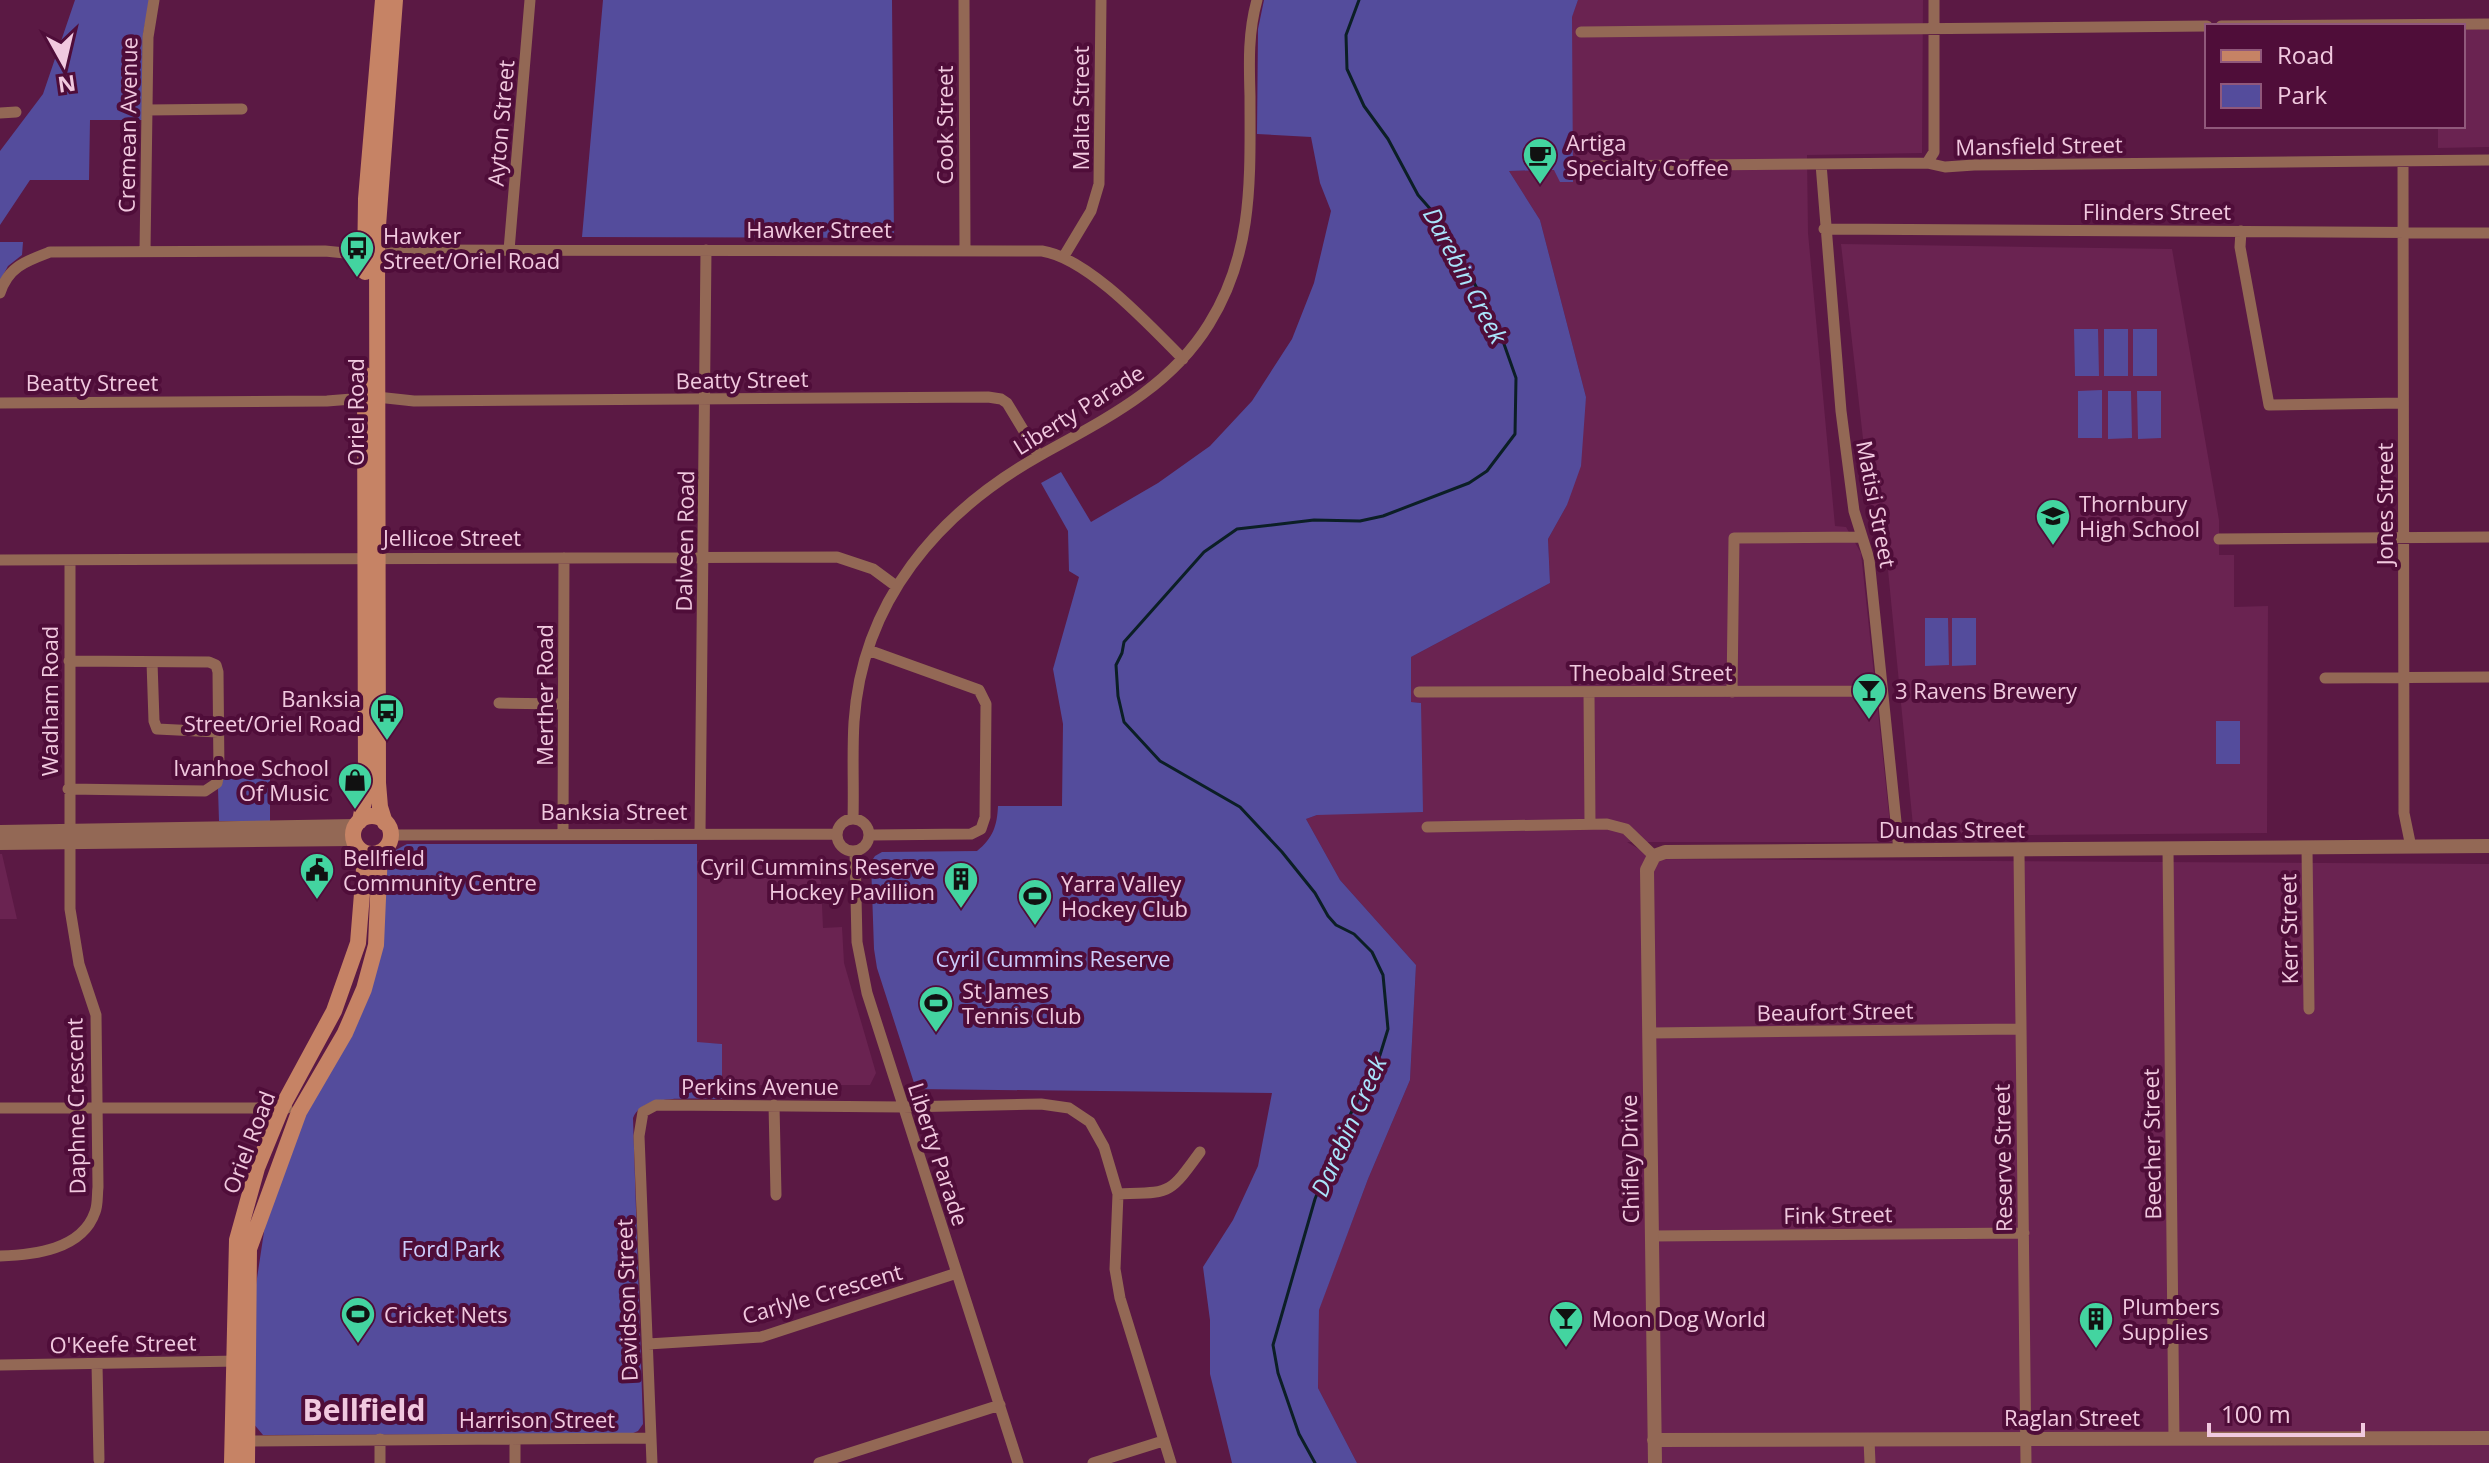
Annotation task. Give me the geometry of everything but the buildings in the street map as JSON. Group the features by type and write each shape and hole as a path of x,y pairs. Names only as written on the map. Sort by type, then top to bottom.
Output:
{"main road":[{"name":"Oriel Road","path":"383,0 366,199 371,250 372,557 378,783 380,807 388,829"},
{"name":"Oriel Road","path":"371,250 395,0"},
{"name":"Oriel Road","path":"232,1463 239,1441 237,1240 257,1168 282,1107 334,1011 358,943 364,869 357,834 366,791 372,557"},
{"path":"373,817 388,829 386,848 367,854 357,834 373,817"},
{"name":"Oriel Road","path":"240,1362 249,1249 299,1112 345,1033 364,989 376,945 380,852"},
{"name":"Oriel Road","path":"239,1441 247,1463"}],"street":[{"name":"Cremean Avenue","path":"145,251 148,27 154,0"},
{"name":"Ayton Street","path":"509,250 530,0"},
{"name":"Cook Street","path":"964,0 965,249"},
{"name":"Malta Street","path":"1064,256 1091,211 1099,184 1101,0"},
{"name":"Liberty Parade","path":"853,819 854,720 868,650 896,586 953,517 1001,480 1154,388 1200,338 1224,296 1245,232 1250,187 1250,30 1257,0"},
{"path":"1927,163 1934,152 1934,0"},
{"path":"2465,24 2489,24"},
{"path":"1581,32 2205,26"},
{"path":"147,110 242,109"},
{"path":"0,113 16,112"},
{"name":"Mansfield Street","path":"1591,166 1927,163 1945,167 2489,160"},
{"name":"Jones Street","path":"2403,161 2404,813 2411,847"},
{"name":"Matisi Street","path":"1821,164 1824,229 1848,474 1861,537 1869,559 1899,851"},
{"name":"Flinders Street","path":"1824,229 2489,233"},
{"path":"2241,231 2240,247 2269,405 2403,403"},
{"name":"Dalveen Road","path":"700,833 706,250"},
{"name":"Hawker Street","path":"0,293 4,281 19,263 50,252 1031,250 1064,256 1087,269 1183,359"},
{"name":"Beatty Street","path":"0,403 988,397 1001,399 1013,411 1039,456"},
{"path":"1732,692 1734,538 1861,537"},
{"path":"2219,539 2489,537"},
{"name":"Jellicoe Street","path":"0,560 837,557 860,563 896,586"},
{"name":"Merther Road","path":"563,833 564,558"},
{"name":"Wadham Road","path":"69,838 70,560"},
{"path":"868,650 979,690 986,704 985,817 981,829 971,834 870,835"},
{"path":"68,789 205,791 217,783 218,732 216,665 209,662 69,661"},
{"path":"152,662 157,729 218,732"},
{"path":"2325,678 2489,677"},
{"name":"Theobald Street","path":"1419,692 1882,691"},
{"path":"1589,692 1590,824"},
{"path":"499,703 563,704"},
{"path":"853,819 864,822 870,835 865,845 855,851 841,845 837,834 844,822 853,819"},
{"path":"1427,827 1607,824 1626,829 1654,856"},
{"name":"Banksia Street","path":"388,829 837,834"},
{"path":"0,832 69,838"},
{"path":"0,843 69,838 357,834"},
{"name":"Daphne Crescent","path":"0,1256 45,1252 75,1236 90,1223 96,1211 96,1015 79,964 70,909 69,838"},
{"name":"Dundas Street","path":"1654,856 1665,852 2019,852 2489,846"},
{"name":"Kerr Street","path":"2307,848 2309,1009"},
{"name":"Beecher Street","path":"2168,849 2174,1439"},
{"name":"Liberty Parade","path":"855,851 855,914 860,966 1018,1463"},
{"name":"Reserve Street","path":"2019,852 2026,1463"},
{"name":"Chifley Drive","path":"1654,856 1647,870 1655,1463"},
{"name":"Beaufort Street","path":"1650,1033 2020,1029"},
{"name":"Perkins Avenue","path":"639,1136 643,1112 656,1105 903,1107 1041,1104 1069,1108 1090,1122 1104,1147 1118,1194 1115,1269 1120,1298 1171,1463"},
{"path":"774,1105 776,1195"},
{"path":"0,1108 282,1107 299,1112"},
{"name":"Davidson Street","path":"639,1136 652,1463"},
{"path":"1118,1194 1159,1192 1175,1186 1200,1152"},
{"name":"Fink Street","path":"1652,1236 2024,1233"},
{"name":"Carlyle Crescent","path":"648,1344 761,1337 957,1273"},
{"name":"O'Keefe Street","path":"0,1365 240,1362"},
{"path":"97,1364 99,1460"},
{"path":"819,1463 1000,1405"},
{"name":"Harrison Street","path":"239,1441 651,1438"},
{"name":"Raglan Street","path":"1654,1440 2489,1438"},
{"path":"380,1439 380,1463"},
{"path":"515,1440 515,1463"},
{"path":"1869,1440 1870,1463"},
{"path":"1093,1463 1163,1441"}],"shaded area":[{"path":"1578,0 1923,0 1922,153 1807,155 1808,233 1835,526 1846,527 1861,553 1892,842 1627,842 1656,859 2489,864 2489,1463 1357,1463 1318,1388 1319,1309 1368,1179 1410,1080 1416,965 1340,880 1306,819 1317,815 1421,708 1421,703 1411,702 1411,657 1550,583 1548,539 1567,505 1586,397 1540,220 1509,171 1555,170 1572,45 1572,16"},
{"path":"2489,29 2489,147 2438,148 2438,128 2465,128 2465,30"},
{"name":"Thornbury High School","path":"1841,244 2172,249 2219,520 2219,555 2234,555 2234,607 2268,606 2267,833 1914,836 1884,529 1873,527"},
{"path":"2,854 17,919 0,919"},
{"path":"808,860 821,882 823,928 842,927 844,963 876,1073 870,1085 722,1085 722,1044 697,1043 697,861"}],"green space":[{"path":"75,0 150,0 143,34 142,120 90,120 89,180 30,180 0,225 0,151 43,94"},
{"path":"603,0 892,0 894,238 582,237"},
{"name":"Cyril Cummins Reserve","path":"1264,0 1578,0 1572,17 1573,182 1560,182 1554,170 1509,171 1540,220 1586,397 1581,466 1567,505 1548,539 1550,583 1411,657 1411,702 1421,703 1423,812 1317,815 1306,819 1340,880 1416,965 1410,1080 1368,1179 1319,1310 1318,1388 1357,1463 1232,1463 1210,1374 1210,1320 1203,1267 1233,1220 1258,1166 1272,1093 916,1089 877,968 874,949 871,862 875,856 882,852 977,851 993,831 998,806 1062,806 1063,724 1053,669 1079,577 1069,571 1068,531 1041,483 1061,472 1091,522 1158,483 1210,446 1252,401 1292,339 1314,283 1331,211 1320,183 1311,137 1257,134 1258,29"},
{"path":"0,242 23,242 22,255 8,266 0,281"},
{"path":"2074,329 2098,329 2099,376 2075,376"},
{"path":"2104,329 2128,329 2128,376 2104,376"},
{"path":"2133,329 2157,329 2157,376 2133,376"},
{"path":"2102,390 2102,438 2078,438 2078,391"},
{"path":"2108,391 2131,391 2132,438 2108,439"},
{"path":"2137,391 2161,391 2161,438 2138,439"},
{"path":"1925,618 1948,618 1949,665 1925,666"},
{"path":"1952,618 1976,618 1976,665 1952,666"},
{"path":"2216,721 2240,721 2240,764 2216,764"},
{"path":"221,778 270,779 270,821 219,821 218,789"},
{"name":"Ford Park","path":"407,844 697,844 697,1042 722,1044 722,1099 659,1101 648,1104 633,1118 643,1424 631,1434 263,1435 253,1423 254,1298 267,1212 300,1126 341,1046 384,906 388,861 392,852"}],"waterway":[{"name":"Darebin Creek","path":"1315,1463 1299,1434 1278,1373 1273,1345 1315,1199 1345,1125 1380,1055 1388,1029 1383,975 1372,952 1354,934 1336,925 1282,852 1240,807 1160,761 1124,722 1116,665 1124,642 1204,552 1237,529 1314,520 1360,521 1383,516 1469,483 1487,471 1515,434 1516,378 1498,327 1440,220 1418,195 1388,139 1364,106 1347,69 1346,35 1359,0"}],"place":[{"name":"Artiga Specialty Coffee","path":"1540,186"},
{"name":"Hawker Street/Oriel Road","path":"357,279"},
{"name":"Thornbury High School","path":"2053,547"},
{"name":"3 Ravens Brewery","path":"1869,721"},
{"name":"Banksia Street/Oriel Road","path":"387,742"},
{"name":"Ivanhoe School Of Music","path":"355,811"},
{"name":"Bellfield Community Centre","path":"317,901"},
{"name":"Cyril Cummins Reserve Hockey Pavillion","path":"961,910"},
{"name":"Yarra Valley Hockey Club","path":"1035,927"},
{"name":"St James Tennis Club","path":"936,1034"},
{"name":"Cricket Nets","path":"358,1345"},
{"name":"Moon Dog World","path":"1566,1349"},
{"name":"Plumbers Supplies","path":"2096,1350"}],"district":[{"name":"Bellfield","path":"364,1409"}]}
